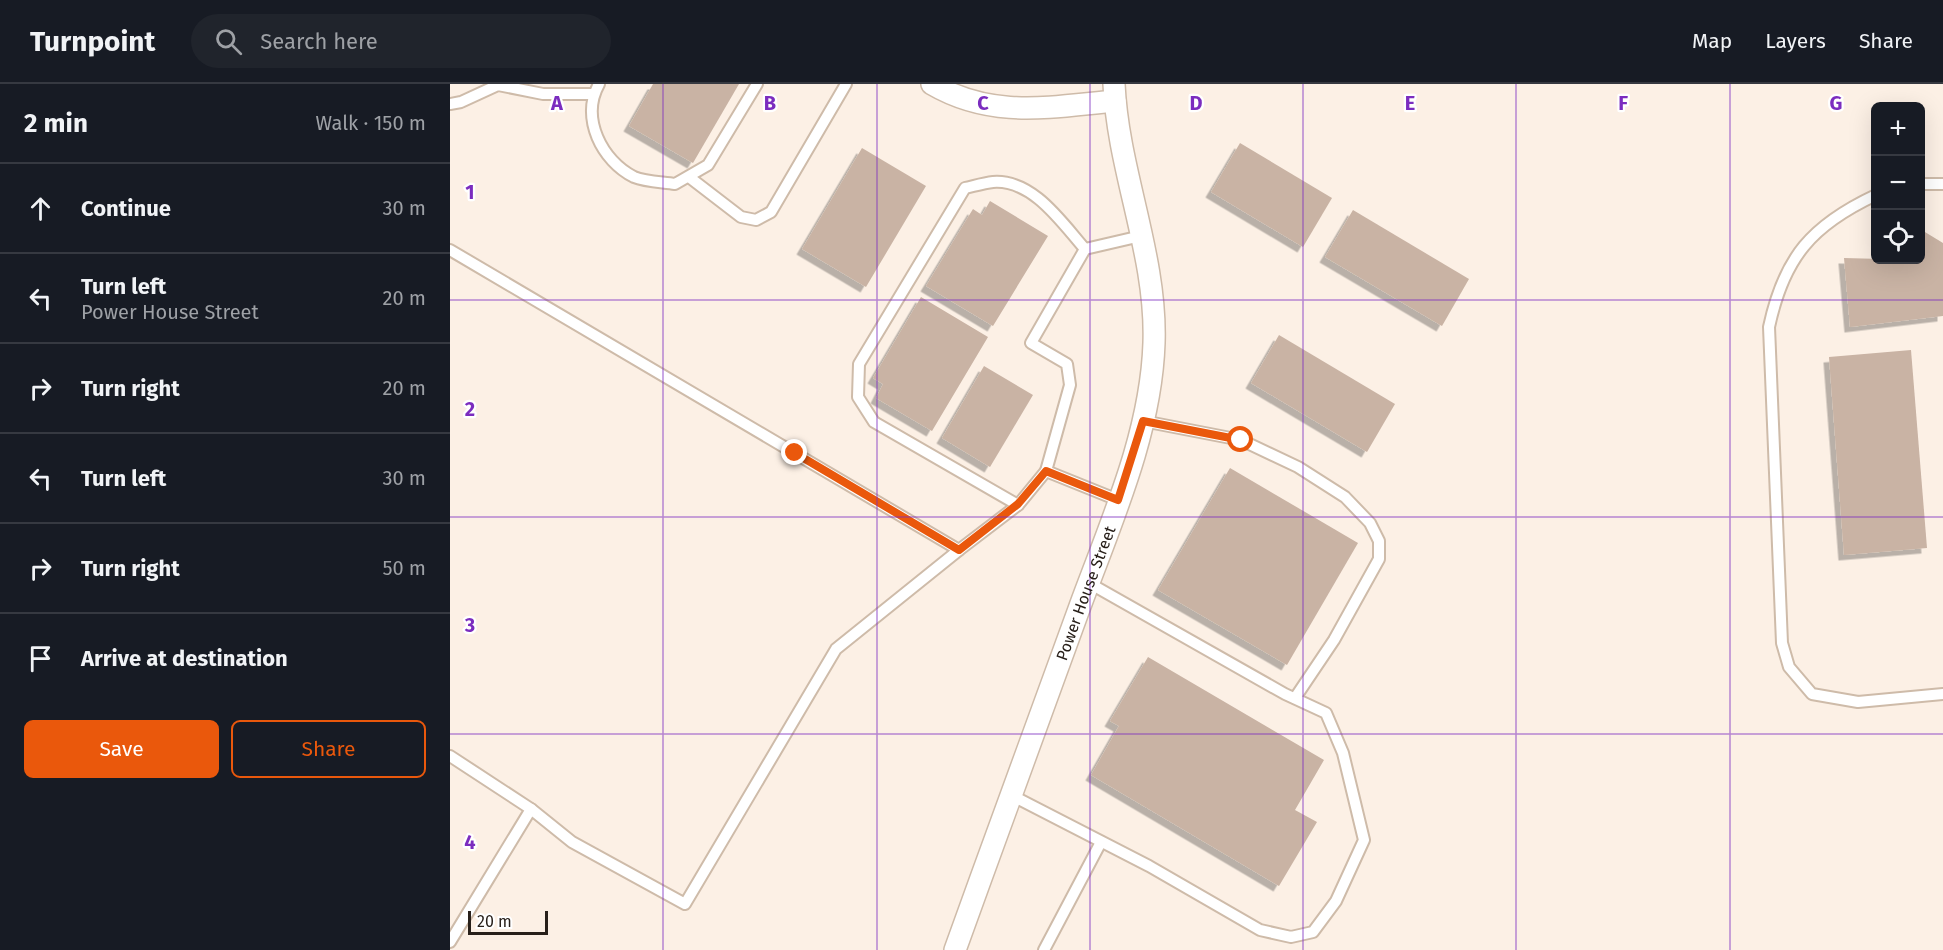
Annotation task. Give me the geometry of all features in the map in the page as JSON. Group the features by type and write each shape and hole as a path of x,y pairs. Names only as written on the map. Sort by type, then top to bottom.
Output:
{"street":[{"path":"932,84 966,101 1008,108 1115,92"},
{"name":"Power House Street","path":"955,950 1089,583 1143,421 1154,343 1150,271 1119,136 1115,92"}],"lane":[{"path":"450,104 498,85 543,94 597,89 594,129 605,155 635,177 675,184 708,165 758,84"},
{"path":"689,177 741,217 756,220 771,212 846,84"},
{"path":"1018,504 874,422 858,397 859,364 965,188 994,182 1020,186 1049,208 1085,249"},
{"path":"1925,184 1943,184"},
{"path":"1871,197 1840,211 1818,230 1798,253 1775,299 1769,327 1782,643 1789,667 1812,694 1858,702 1943,694"},
{"path":"450,756 531,809 572,842 685,904 836,649 1018,504 1046,471 1070,385 1067,364 1031,343 1085,249 1141,236"},
{"path":"450,250 959,550"},
{"path":"1143,421 1241,440 1298,467 1344,497 1370,523 1379,541 1378,559 1334,640 1295,698"},
{"path":"1046,471 1118,500"},
{"path":"1011,795 1260,930 1291,937 1313,932 1336,902 1364,840 1343,753 1326,713 1089,583"},
{"path":"450,942 531,809"},
{"path":"1044,950 1101,842"}],"building":[{"path":"653,84 739,84 693,163 629,126"},
{"path":"1240,143 1332,198 1303,247 1211,192"},
{"path":"862,148 926,186 866,287 802,249"},
{"path":"990,201 1048,236 993,326 926,286 973,209 982,215"},
{"path":"1353,210 1469,279 1442,326 1325,257"},
{"path":"1925,232 1943,243 1943,316 1850,327 1844,258 1871,259 1871,264 1925,264"},
{"path":"921,297 988,337 932,431 876,398 883,384 873,378"},
{"path":"1279,335 1395,404 1367,452 1251,383"},
{"path":"1911,350 1927,548 1844,555 1829,357"},
{"path":"984,366 1033,395 990,467 942,438"},
{"path":"1230,468 1358,543 1287,665 1158,590"},
{"path":"1148,657 1324,760 1295,810 1317,822 1279,886 1091,775 1119,726 1110,721"}],"route":[{"path":"795,453 959,550 1018,504 1046,471 1118,500 1143,421 1241,440"}]}
